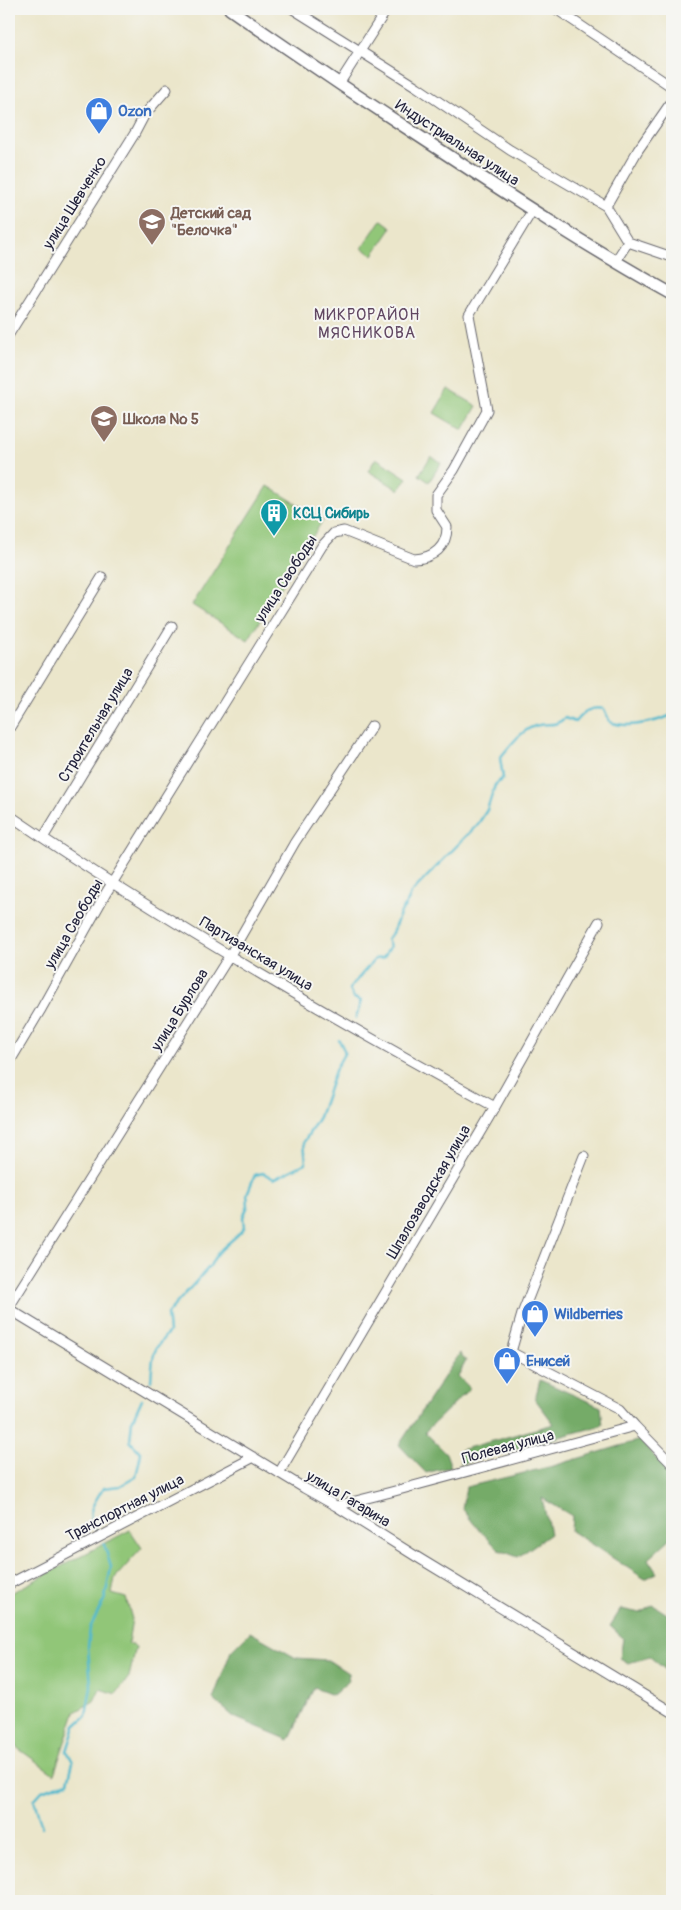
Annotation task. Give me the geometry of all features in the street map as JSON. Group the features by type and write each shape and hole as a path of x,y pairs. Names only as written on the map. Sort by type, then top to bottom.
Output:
{"street":[{"name":"Индустриальная улица","path":"230,9 339,84 532,211 615,262 672,294"},
{"name":"Индустриальная улица","path":"293,9 510,150 606,206"},
{"path":"339,84 387,9"},
{"path":"556,9 672,87"},
{"name":"улица Шевченко","path":"9,334 135,134 145,114 167,89"},
{"path":"672,101 638,150 606,206 628,242 672,257"},
{"name":"улица Свободы","path":"9,1063 113,883 322,546 334,533 344,530 414,559 424,558 438,552 445,541 447,527 436,510 436,494 454,470 487,410 469,315 532,211"},
{"path":"615,262 628,242"},
{"path":"9,729 102,577"},
{"name":"Строительная улица","path":"43,838 172,626"},
{"name":"улица Бурлова","path":"9,1308 230,955 295,842 372,726"},
{"name":"Партизанская улица","path":"9,815 113,883 230,955 365,1036 495,1107"},
{"name":"Шпалозаводская улица","path":"279,1473 495,1107 599,922"},
{"path":"584,1156 522,1314 511,1352 620,1408 672,1464"},
{"name":"улица Гагарина","path":"9,1308 672,1712"},
{"name":"Полевая улица","path":"336,1506 635,1426"},
{"name":"Транспортная улица","path":"9,1584 254,1457"}],"green space":[{"path":"382,220 391,229 373,255 362,248"},
{"path":"448,389 477,406 463,430 434,413"},
{"path":"431,456 441,463 429,482 419,475"},
{"path":"376,458 407,478 399,490 368,471"},
{"path":"268,486 323,520 248,640 192,605"},
{"path":"460,1353 466,1361 458,1376 470,1388 425,1432 446,1453 451,1467 426,1473 399,1445"},
{"path":"540,1380 601,1407 603,1425 461,1464 460,1450 554,1424 535,1399"},
{"path":"640,1440 672,1476 672,1537 648,1559 657,1573 645,1579 571,1531 572,1516 542,1498 550,1534 518,1557 499,1550 474,1524 462,1508 466,1487 553,1466"},
{"path":"130,1530 142,1548 115,1578 112,1594 126,1598 132,1619 128,1643 136,1647 129,1677 116,1694 100,1689 94,1701 75,1712 54,1774 9,1742 9,1594"},
{"path":"653,1605 672,1617 672,1675 650,1657 628,1663 620,1658 623,1638 610,1626 621,1609 640,1613"},
{"path":"250,1632 296,1658 328,1660 348,1673 349,1681 333,1695 314,1688 289,1740 234,1717 213,1699 231,1651"}],"waterway":[{"path":"356,1018 361,1001 354,998 349,989 375,959 383,958 390,947 387,939 393,931 411,893 478,824 487,810 495,785 503,778 500,758 522,733 539,725 555,724 565,718 575,722 584,713 595,708 604,709 610,722 624,725 650,722 672,715"},
{"path":"151,1381 154,1354 159,1344 169,1332 167,1314 210,1266 221,1249 244,1228 243,1217 248,1206 247,1194 255,1175 263,1173 274,1179 306,1163 304,1142 319,1117 336,1068 345,1052 339,1040"},
{"path":"95,1529 92,1523 91,1512 103,1488 120,1486 136,1477 141,1453 130,1441 132,1421 142,1399"},
{"path":"42,1827 34,1800 42,1791 68,1782 73,1762 67,1751 75,1726 86,1716 91,1686 88,1647 90,1628 105,1598 111,1567 104,1544"}],"railway":[{"path":"431,1898 439,1901"}],"place":[{"name":"Ozon","path":"99,135"},
{"name":"Детский сад \"Белочка\"","path":"152,246"},
{"name":"Школа № 5","path":"104,443"},
{"name":"КСЦ Сибирь","path":"274,537"},
{"name":"Wildberries","path":"535,1338"},
{"name":"Енисей","path":"507,1385"}],"district":[{"name":"МИКРОРАЙОН МЯСНИКОВА","path":"367,324"}]}
